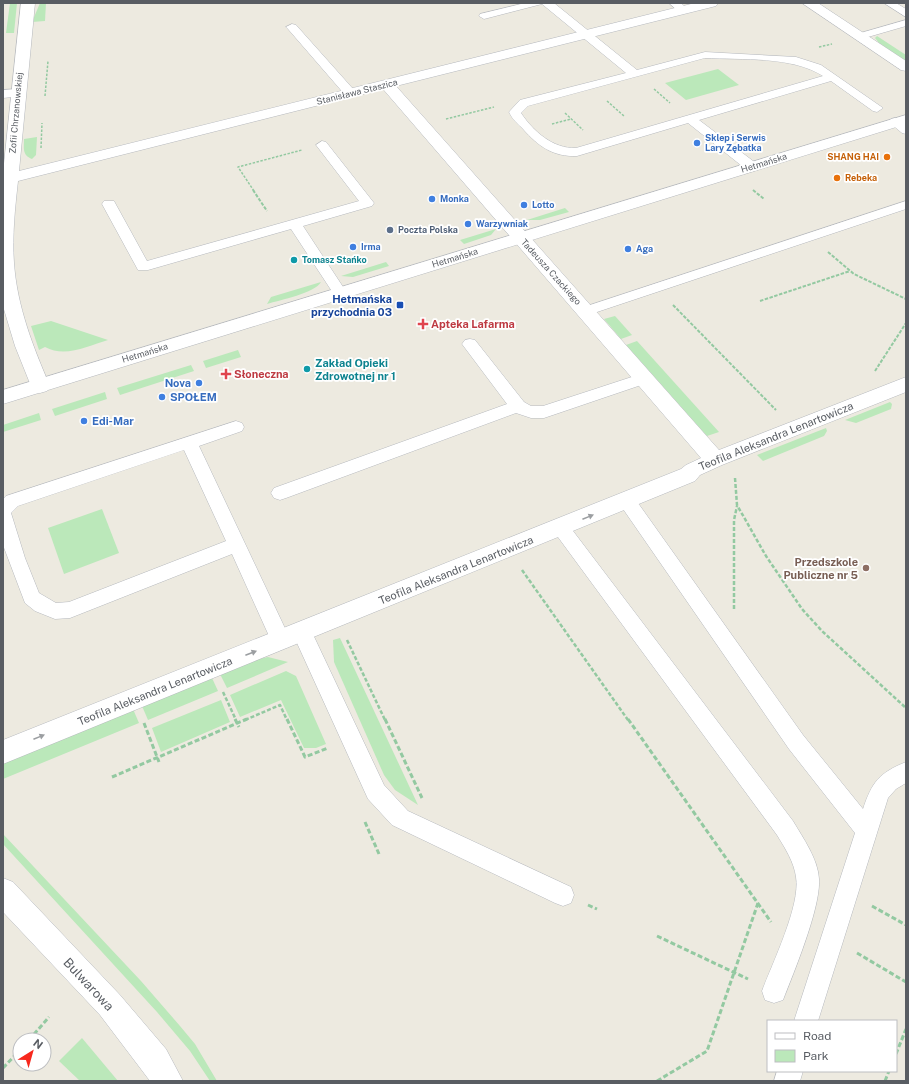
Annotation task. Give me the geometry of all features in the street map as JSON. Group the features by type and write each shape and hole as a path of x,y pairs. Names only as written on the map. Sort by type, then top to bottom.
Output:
{"street":[{"name":"Zofii Chrzanowskiej","path":"28,3 22,43 18,93 7,179 5,216 6,277 15,322 25,352 40,386"},
{"name":"Stanisława Staszica","path":"7,179 586,34 679,6 711,3"},
{"path":"809,3 906,67"},
{"name":"Tadeusza Czackiego","path":"386,84 715,460"},
{"name":"Hetmańska","path":"3,397 752,167 902,124"},
{"name":"Teofila Aleksandra Lenartowicza","path":"3,752 561,528 688,475 693,470 715,460 906,384"},
{"name":"Bulwarowa","path":"3,892 110,1005 155,1060 168,1081"}],"lane":[{"path":"484,16 538,3"},
{"path":"547,3 635,74"},
{"path":"889,3 906,14"},
{"path":"861,36 906,23"},
{"path":"292,27 350,93"},
{"path":"833,77 577,152 557,152 549,148 517,116 515,112 524,104 705,55 796,60 817,67 833,77 878,108"},
{"path":"3,94 18,93"},
{"path":"690,119 752,167"},
{"path":"109,204 143,267 367,203 322,145"},
{"path":"586,311 906,205"},
{"path":"295,224 340,293"},
{"path":"470,344 518,406 532,414 544,412 644,378"},
{"path":"280,493 518,406"},
{"path":"3,510 12,501 236,427"},
{"path":"189,443 236,545 291,637 376,792 400,818 563,894"},
{"path":"627,501 796,742 867,831"},
{"path":"3,515 9,561 32,598 55,611 70,610 236,545"},
{"path":"561,528 785,828 801,855 808,879 806,900 774,991"},
{"path":"806,1020 879,793 888,782 906,772"}],"path":[{"path":"635,74 690,119"},
{"path":"590,86 643,132"},
{"path":"548,97 599,145"},
{"path":"440,121 498,106"},
{"path":"278,228 238,167 322,145"},
{"path":"752,190 764,199"},
{"path":"809,237 850,271 906,299"},
{"path":"760,301 850,271"},
{"path":"656,287 776,410"},
{"path":"874,372 906,323"},
{"path":"730,648 735,630 733,535 737,506 735,471"},
{"path":"737,506 766,556 802,609 822,631 906,708"},
{"path":"518,565 789,947"},
{"path":"346,638 440,836"},
{"path":"226,697 239,727"},
{"path":"135,698 159,762"},
{"path":"112,777 280,705 305,758 327,748"},
{"path":"656,1081 707,1051 758,903"},
{"path":"870,905 906,925"},
{"path":"657,936 774,991"},
{"path":"833,939 906,982"},
{"path":"36,1032 49,1017"},
{"path":"897,1052 906,1029"},
{"path":"3,1068 12,1058"}],"green space":[{"path":"10,3 17,3 14,33 6,33"},
{"path":"40,3 46,3 45,21 32,22"},
{"path":"877,36 906,55 906,61 879,43 875,38"},
{"path":"718,69 739,85 686,100 665,83"},
{"path":"37,137 36,155 32,159 25,153 24,139"},
{"path":"565,208 569,212 540,220 527,220"},
{"path":"496,229 491,235 464,244 460,240"},
{"path":"386,262 389,266 353,277 341,276"},
{"path":"321,282 312,290 305,293 267,304 271,297"},
{"path":"615,316 632,335 621,339 604,319"},
{"path":"51,321 108,340 76,350 60,351 45,347 39,350 31,326"},
{"path":"637,341 719,432 707,436 626,345"},
{"path":"238,350 241,357 206,368 203,361"},
{"path":"191,365 194,371 120,395 117,388"},
{"path":"105,392 107,399 55,416 52,409"},
{"path":"890,402 892,404 891,409 856,423 845,420"},
{"path":"39,413 41,420 3,432 3,425"},
{"path":"826,428 827,431 824,436 763,461 757,455"},
{"path":"102,509 119,553 64,574 48,528"},
{"path":"340,638 418,805 395,790 384,775 334,662 333,640"},
{"path":"268,657 288,662 227,688 220,674"},
{"path":"286,671 296,676 326,744 316,748 304,748 281,700 240,717 230,695"},
{"path":"212,678 218,691 148,720 142,706"},
{"path":"221,700 230,722 161,752 152,728"},
{"path":"133,709 139,723 3,779 3,762"},
{"path":"3,834 141,981 180,1026 195,1044 217,1081 210,1081 190,1051 157,1012 3,844"},
{"path":"82,1038 118,1081 80,1081 59,1061"}],"place":[{"name":"Sklep i Serwis Lary Zębatka","path":"697,143"},
{"name":"SHANG HAI","path":"887,157"},
{"name":"Rebeka","path":"837,178"},
{"name":"Monka","path":"432,199"},
{"name":"Lotto","path":"524,205"},
{"name":"Warzywniak","path":"468,224"},
{"name":"Poczta Polska","path":"390,230"},
{"name":"Irma","path":"353,247"},
{"name":"Aga","path":"628,249"},
{"name":"Tomasz Stańko","path":"294,260"},
{"name":"Hetmańska przychodnia 03","path":"400,305"},
{"name":"Apteka Lafarma","path":"423,324"},
{"name":"Zakład Opieki Zdrowotnej nr 1","path":"307,369"},
{"name":"Słoneczna","path":"226,374"},
{"name":"Nova","path":"199,383"},
{"name":"SPOŁEM","path":"162,397"},
{"name":"Edi-Mar","path":"84,421"},
{"name":"Przedszkole Publiczne nr 5","path":"866,568"}]}
